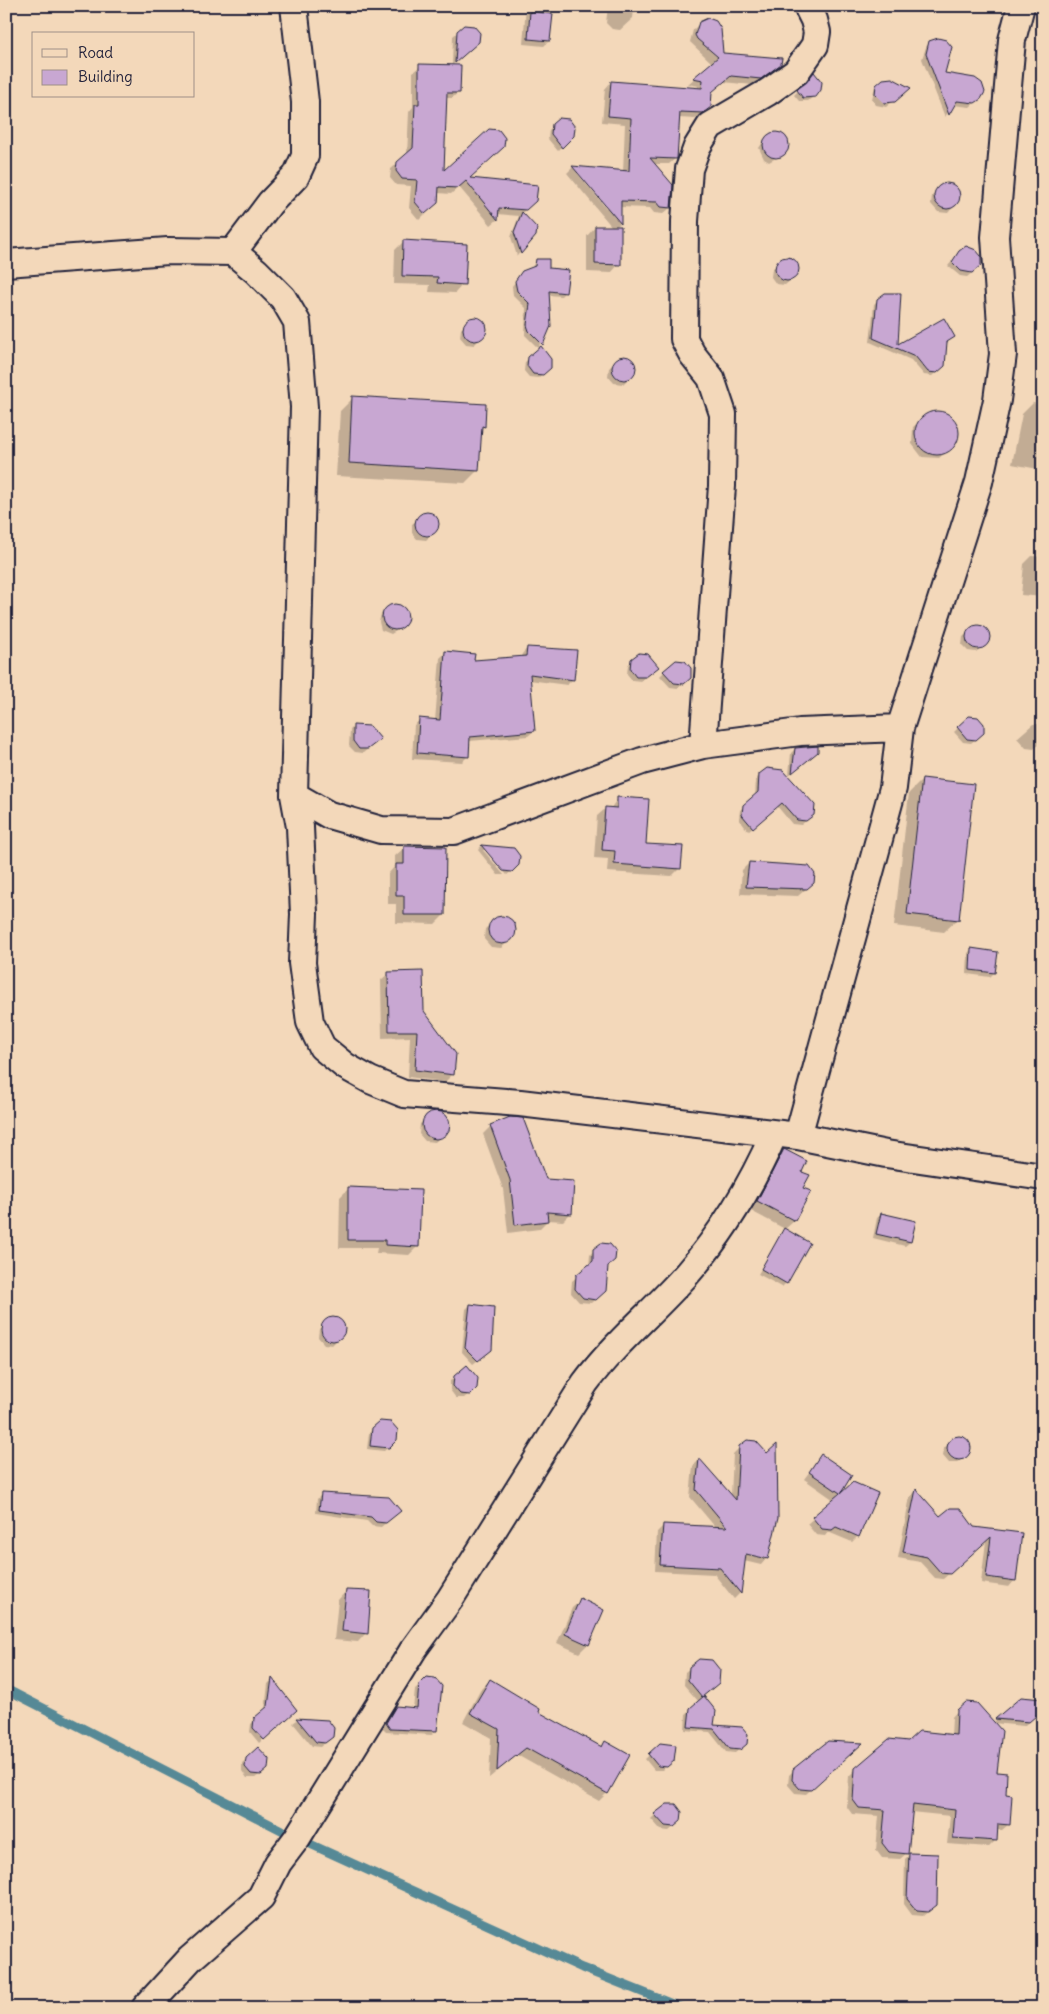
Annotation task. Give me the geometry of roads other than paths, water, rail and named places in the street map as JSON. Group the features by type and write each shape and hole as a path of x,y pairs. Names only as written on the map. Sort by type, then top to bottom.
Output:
{"street":[{"path":"233,252 270,203 296,176 304,156 306,102 294,6"},
{"path":"703,745 719,534 723,414 711,378 692,354 684,339 685,222 689,169 697,147 710,126 768,92 796,72 815,45 817,32 814,20 807,6"},
{"path":"146,2008 190,1959 261,1897 278,1863 297,1838 413,1650 438,1618 585,1383 602,1360 686,1274 731,1214 762,1160 786,1135 893,788 900,728 979,482 997,400 1003,354 995,237 1011,48 1021,6"},
{"path":"6,263 168,251 233,252 256,270 283,298 297,322 301,351 304,407 294,795 300,827 304,914 302,963 310,1022 322,1047 345,1066 370,1080 404,1094 511,1102 786,1135 886,1154 1043,1177"},
{"path":"294,795 329,815 381,830 454,831 642,761 703,745 800,732 900,728"}],"waterway":[{"path":"6,1689 297,1838 582,1968 682,2008"}]}
